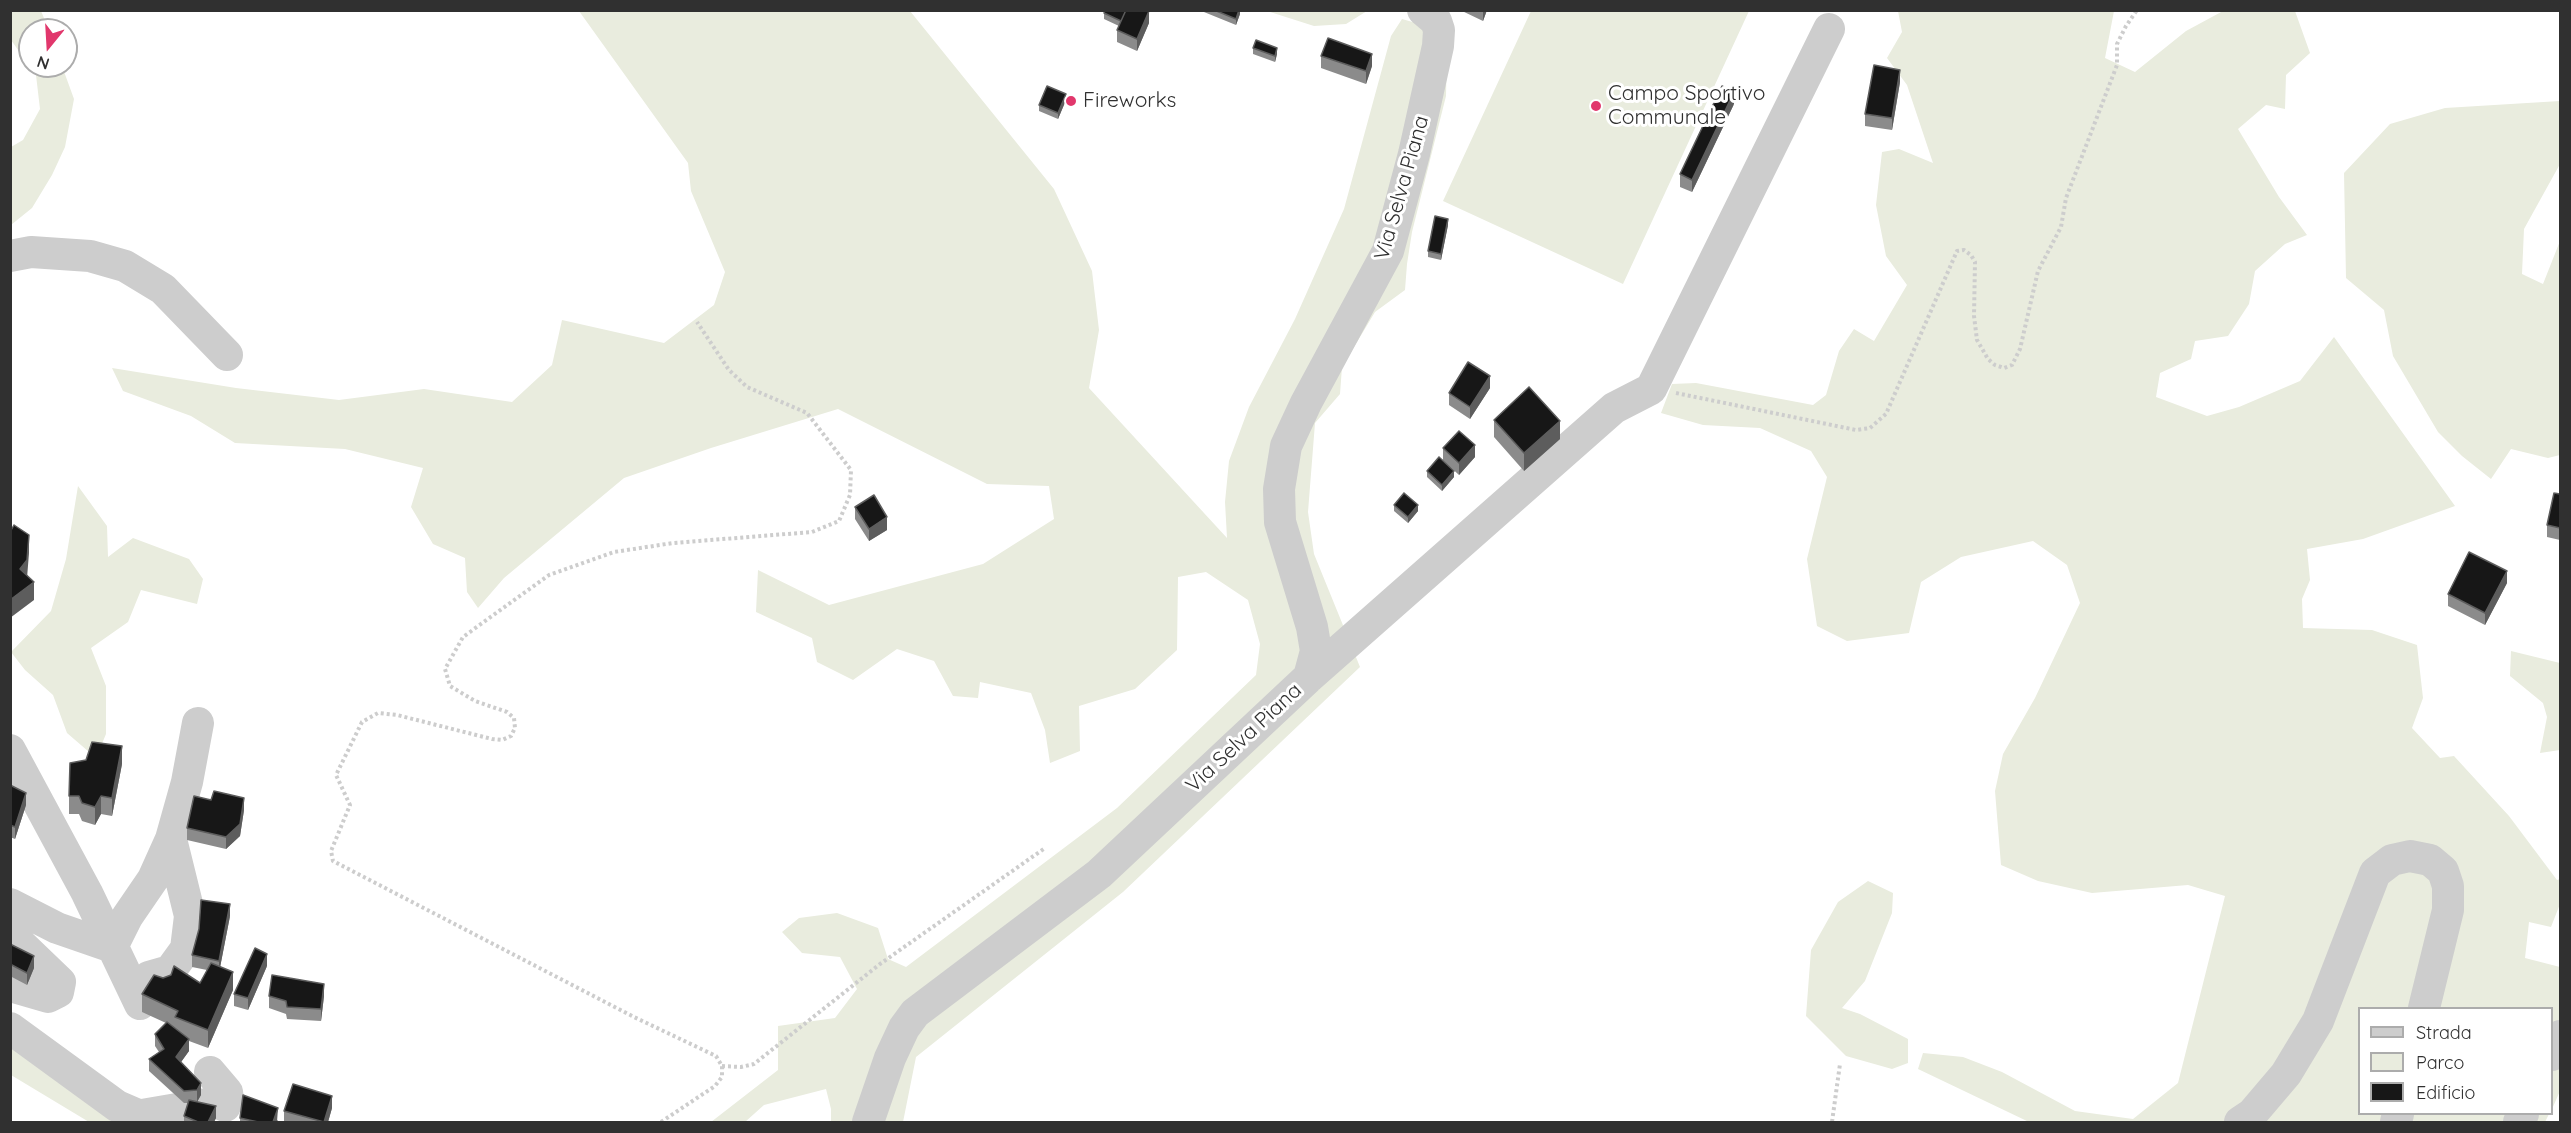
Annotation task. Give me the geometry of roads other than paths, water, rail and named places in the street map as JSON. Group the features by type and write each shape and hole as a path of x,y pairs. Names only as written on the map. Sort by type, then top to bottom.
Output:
{"street":[{"name":"Via Selva Piana","path":"868,1122 890,1058 904,1028 915,1012 1099,874 1309,677 1316,651 1312,627 1280,522 1279,489 1286,446 1306,403 1388,251 1414,154 1438,46 1439,30 1426,13"},
{"path":"1309,677 1614,408 1651,389 1829,29"},
{"path":"10,256 31,252 90,256 125,266 164,289 227,356"},
{"path":"112,946 126,917 153,879 171,839 187,782 198,723"},
{"path":"10,750 87,893 140,1004 149,977 170,970 186,949 190,916 171,839"},
{"path":"2240,1122 2252,1114 2286,1074 2318,1022 2375,873 2392,860 2410,856 2430,860 2443,871 2448,886 2448,910 2424,1007"},
{"path":"10,904 57,927 112,946"},
{"path":"10,934 60,982 58,992 48,998 10,986"},
{"path":"10,1028 117,1106 148,1119 218,1102 225,1106 228,1099 227,1092 210,1072"},
{"path":"2553,1052 2560,1036"}],"place":[{"name":"Fireworks","path":"1071,101"},
{"name":"Campo Sportivo Communale","path":"1596,106"}]}
